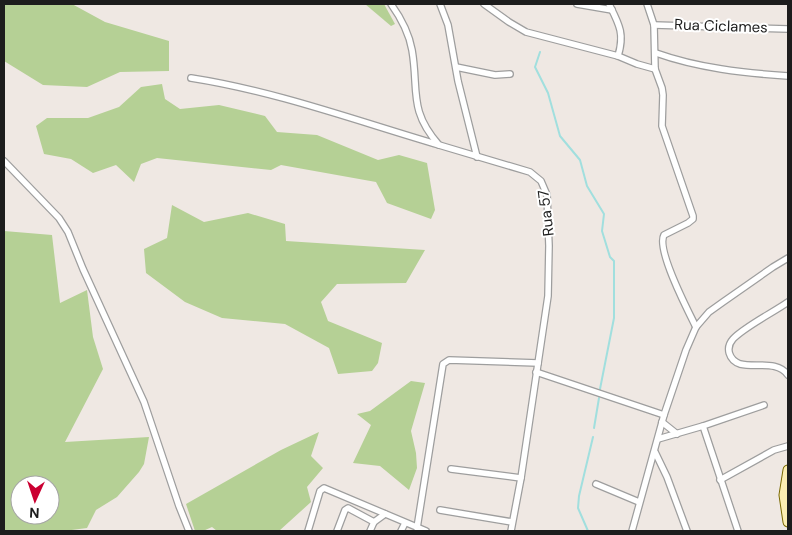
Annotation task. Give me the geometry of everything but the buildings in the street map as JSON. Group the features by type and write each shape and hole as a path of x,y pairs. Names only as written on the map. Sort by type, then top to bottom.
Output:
{"main road":[{"path":"788,470 784,488 788,515"}],"street":[{"path":"391,4 406,30 411,45 417,110 425,127 439,145"},
{"path":"440,4 448,24 464,108 477,157"},
{"path":"484,4 526,32 618,56 637,64 655,68"},
{"path":"577,4 612,10"},
{"path":"609,4 619,25 622,38 618,56"},
{"path":"647,4 654,25 655,68 663,95 662,126 693,216 693,219 688,223 664,234 662,242 674,281 696,328"},
{"name":"Rua Ciclames","path":"654,25 788,28"},
{"path":"656,53 677,61 703,66 788,76"},
{"path":"456,67 495,75 510,74"},
{"name":"Rua 57","path":"191,78 253,90 530,172 537,176 545,188 548,214 548,296 521,478 511,531"},
{"path":"4,161 59,218 68,232 144,402 189,531"},
{"path":"632,531 663,418 686,350 696,328 709,312 722,302 788,258"},
{"path":"788,302 740,334 730,343 729,352 731,357 739,364 774,367 782,369 788,374"},
{"path":"417,528 443,364 449,360 538,362"},
{"path":"536,372 663,418 677,434"},
{"path":"658,439 703,426 764,404"},
{"path":"703,426 738,531"},
{"path":"720,480 774,450 788,446"},
{"path":"655,452 687,531"},
{"path":"451,469 521,478"},
{"path":"596,484 639,502"},
{"path":"308,531 322,489 426,531"},
{"path":"337,531 345,510 348,508 374,522"},
{"path":"440,510 512,522"},
{"path":"370,531 374,522 384,514"},
{"path":"401,531 405,523"}],"green space":[{"path":"4,4 72,4 105,22 169,41 169,71 120,72 87,87 43,85 4,61"},
{"path":"365,4 384,4 395,24 391,26"},
{"path":"162,84 165,99 180,109 219,105 265,116 277,132 317,135 378,160 399,155 427,163 435,210 431,219 387,203 376,182 281,165 271,170 157,158 141,164 134,182 116,165 93,173 71,159 44,154 36,126 47,118 88,118 119,107 141,87"},
{"path":"172,205 204,222 248,213 285,224 286,241 425,250 406,283 337,284 321,302 328,321 382,343 378,363 372,371 338,374 329,348 285,324 222,318 185,302 146,273 144,249 167,238"},
{"path":"4,231 52,235 60,303 87,290 93,337 103,369 65,442 149,437 144,464 117,497 96,510 87,528 64,531 4,531"},
{"path":"411,381 425,383 411,431 417,468 409,490 380,466 353,463 371,425 357,414 370,411"},
{"path":"319,432 311,456 323,468 307,487 311,502 279,531 217,531 212,527 203,531 195,531 186,504 281,450"}],"waterway":[{"path":"540,52 535,67 548,93 560,136 580,160 587,186 604,214 602,231 610,257 614,261 614,318 600,389"},
{"path":"594,428 599,398"},
{"path":"588,531 578,508 579,496 593,437"}]}
